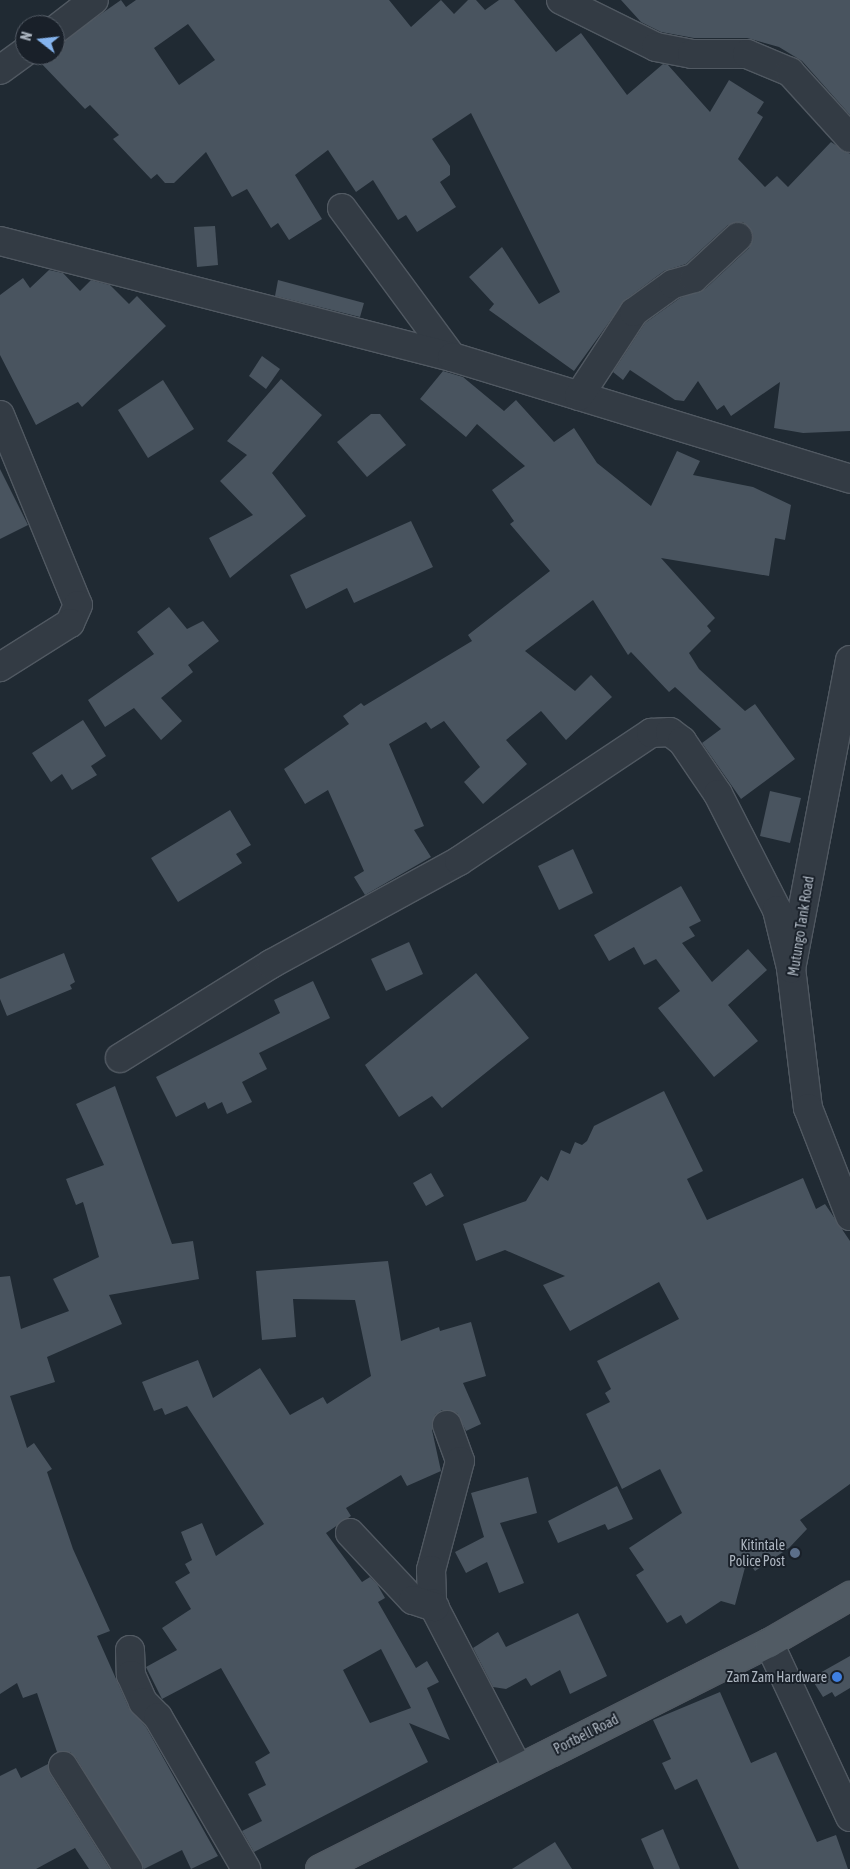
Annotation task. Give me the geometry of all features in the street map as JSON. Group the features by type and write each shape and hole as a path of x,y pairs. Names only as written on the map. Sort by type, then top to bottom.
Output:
{"main road":[{"name":"Portbell Road","path":"320,1869 769,1643 850,1596"}],"street":[{"path":"65,22 94,0"},
{"path":"561,0 656,47 692,54 748,54 790,72 850,138"},
{"path":"0,70 15,59"},
{"path":"342,208 452,357"},
{"path":"580,396 634,312 672,284 694,278 738,237"},
{"path":"0,241 452,357 850,479"},
{"path":"0,415 78,605 70,623 0,667"},
{"name":"Mutungo Tank Road","path":"850,660 839,773 791,968 808,1108 850,1216"},
{"path":"120,1058 271,964 459,861 651,733 670,732 682,741 718,794 776,910 791,968"},
{"path":"447,1425 460,1461 431,1570 435,1607 518,1768"},
{"path":"350,1533 413,1600 435,1607"},
{"path":"769,1643 850,1817"},
{"path":"130,1650 131,1675 143,1702 158,1717 246,1869"},
{"path":"64,1766 128,1869"}],"building":[{"path":"121,0 126,7 136,0 389,0 411,27 441,0 454,14 468,0 476,0 485,10 499,0 514,0 556,52 581,33 627,95 663,64 668,65 710,112 729,80 764,102 757,113 763,117 738,159 765,187 777,176 788,187 831,142 850,154 850,431 803,433 774,428 780,382 731,416 724,405 717,410 698,381 684,401 675,400 630,370 623,380 613,372 645,323 680,298 705,289 749,248 753,234 743,222 728,225 686,264 664,271 625,300 574,371 489,310 494,304 469,277 502,247 539,304 560,292 471,113 432,139 450,166 450,175 440,182 456,207 417,232 406,215 398,220 373,180 356,192 328,150 295,175 322,219 289,240 278,223 271,228 247,189 232,197 206,152 174,183 165,183 157,174 151,179 113,139 119,135 90,105 85,109 43,65 65,65 65,39","holes":["188,24 215,60 179,85 154,48"]},
{"path":"621,0 850,0 850,115 802,61 779,47 747,38 694,38 661,32 641,22"},
{"path":"215,226 218,265 197,267 194,227"},
{"path":"49,270 63,273 80,291 91,280 110,285 129,304 137,296 166,326 82,407 78,402 36,425 0,355 0,295 23,278 30,288"},
{"path":"278,280 364,303 360,317 275,296"},
{"path":"262,356 280,369 266,389 249,376"},
{"path":"443,371 463,377 504,411 516,400 554,442 574,428 597,463 651,506 677,451 700,461 693,475 753,487 791,505 785,540 775,538 769,576 661,558 715,618 707,626 711,631 689,653 699,669 745,711 755,704 795,759 741,799 702,743 721,729 675,687 669,692 631,652 628,655 593,600 525,651 575,691 591,675 612,697 566,740 541,711 506,740 527,764 483,804 464,782 480,767 444,721 431,729 426,722 389,744 424,826 414,830 431,857 365,895 354,877 364,871 328,790 305,804 284,769 349,724 343,716 361,703 364,706 472,641 468,635 550,571 510,524 514,521 492,490 525,466 477,424 466,437 420,399"},
{"path":"281,379 322,415 272,473 306,516 230,578 209,538 253,515 220,481 247,455 227,441"},
{"path":"163,380 194,429 148,458 118,410"},
{"path":"371,414 380,414 406,445 367,477 337,442"},
{"path":"0,469 28,525 0,539"},
{"path":"411,521 433,567 354,603 347,588 306,609 290,575"},
{"path":"169,607 187,629 203,621 219,641 188,665 193,672 161,698 182,721 161,740 134,708 105,727 88,700 154,654 137,632"},
{"path":"83,720 106,756 91,766 97,775 72,790 62,774 51,782 32,753"},
{"path":"770,791 801,798 790,843 760,836"},
{"path":"230,810 251,845 236,854 242,863 178,902 151,858"},
{"path":"573,849 593,893 559,910 538,866"},
{"path":"681,886 701,921 689,927 695,936 682,943 712,982 748,949 767,970 728,1005 758,1041 714,1077 658,1008 680,991 656,959 644,965 634,947 609,961 594,935"},
{"path":"409,942 423,974 386,991 371,959"},
{"path":"64,953 75,982 70,985 72,989 7,1016 0,999 0,979"},
{"path":"476,973 529,1038 442,1108 432,1096 399,1117 365,1065"},
{"path":"313,981 330,1018 259,1053 267,1069 242,1082 252,1102 227,1114 222,1102 208,1109 205,1102 176,1117 156,1077 280,1013 274,1000"},
{"path":"115,1086 172,1244 193,1241 199,1279 109,1295 122,1324 47,1357 55,1382 10,1396 27,1448 34,1443 52,1469 47,1472 73,1549 110,1631 97,1636 129,1708 146,1727 218,1856 191,1869 182,1850 144,1869 76,1758 70,1752 57,1752 37,1693 23,1698 17,1683 0,1694 0,1277 10,1276 21,1329 69,1311 53,1279 99,1257 83,1202 76,1205 66,1179 104,1165 76,1104"},
{"path":"664,1091 703,1171 687,1179 707,1220 803,1178 816,1209 825,1204 850,1241 850,1484 800,1520 807,1529 789,1548 755,1571 747,1560 735,1605 721,1601 686,1624 681,1615 667,1623 636,1575 644,1570 629,1548 682,1513 660,1469 622,1489 586,1414 610,1402 605,1393 611,1389 597,1361 679,1319 659,1282 570,1331 543,1285 565,1276 505,1250 476,1261 463,1224 526,1201 541,1176 548,1181 561,1150 570,1154 575,1142 582,1145 587,1141 594,1126"},
{"path":"431,1173 444,1196 426,1206 413,1183"},
{"path":"388,1261 401,1341 439,1327 440,1331 471,1322 486,1376 463,1383 481,1424 466,1431 457,1413 442,1410 435,1415 432,1430 441,1471 407,1486 401,1475 346,1508 351,1516 326,1533 362,1582 370,1577 377,1584 385,1598 378,1602 416,1668 427,1661 439,1682 427,1688 450,1740 409,1723 428,1762 254,1852 242,1831 262,1821 248,1794 266,1785 255,1762 270,1753 221,1668 162,1699 146,1667 177,1650 162,1628 191,1609 175,1582 190,1573 185,1564 192,1560 181,1532 202,1523 216,1556 264,1524 187,1406 165,1415 162,1408 154,1411 142,1382 198,1360 213,1398 260,1368 290,1415 323,1397 327,1404 371,1376 355,1300 293,1299 296,1337 262,1340 256,1271","holes":["381,1649 411,1708 370,1723 343,1670"]},
{"path":"528,1477 537,1513 500,1523 524,1583 499,1593 487,1562 466,1573 455,1552 484,1537 471,1493"},
{"path":"617,1486 633,1519 608,1530 605,1524 558,1543 548,1521"},
{"path":"578,1613 607,1676 570,1694 560,1670 531,1686 526,1678 506,1689 493,1687 473,1648 498,1632 506,1647"},
{"path":"850,1656 850,1688 835,1697 832,1692 823,1697 811,1678"},
{"path":"720,1692 751,1763 776,1752 817,1842 836,1835 848,1869 739,1869 697,1779 675,1790 662,1763 671,1759 653,1720"},
{"path":"48,1764 50,1774 110,1869 89,1869 75,1848 36,1869 0,1869 0,1776 16,1768 21,1778"},
{"path":"663,1829 680,1869 654,1869 641,1839"},
{"path":"555,1842 572,1869 512,1869"}],"place":[{"name":"Kitintale Police Post","path":"795,1553"},
{"name":"Zam Zam Hardware","path":"837,1677"}]}
